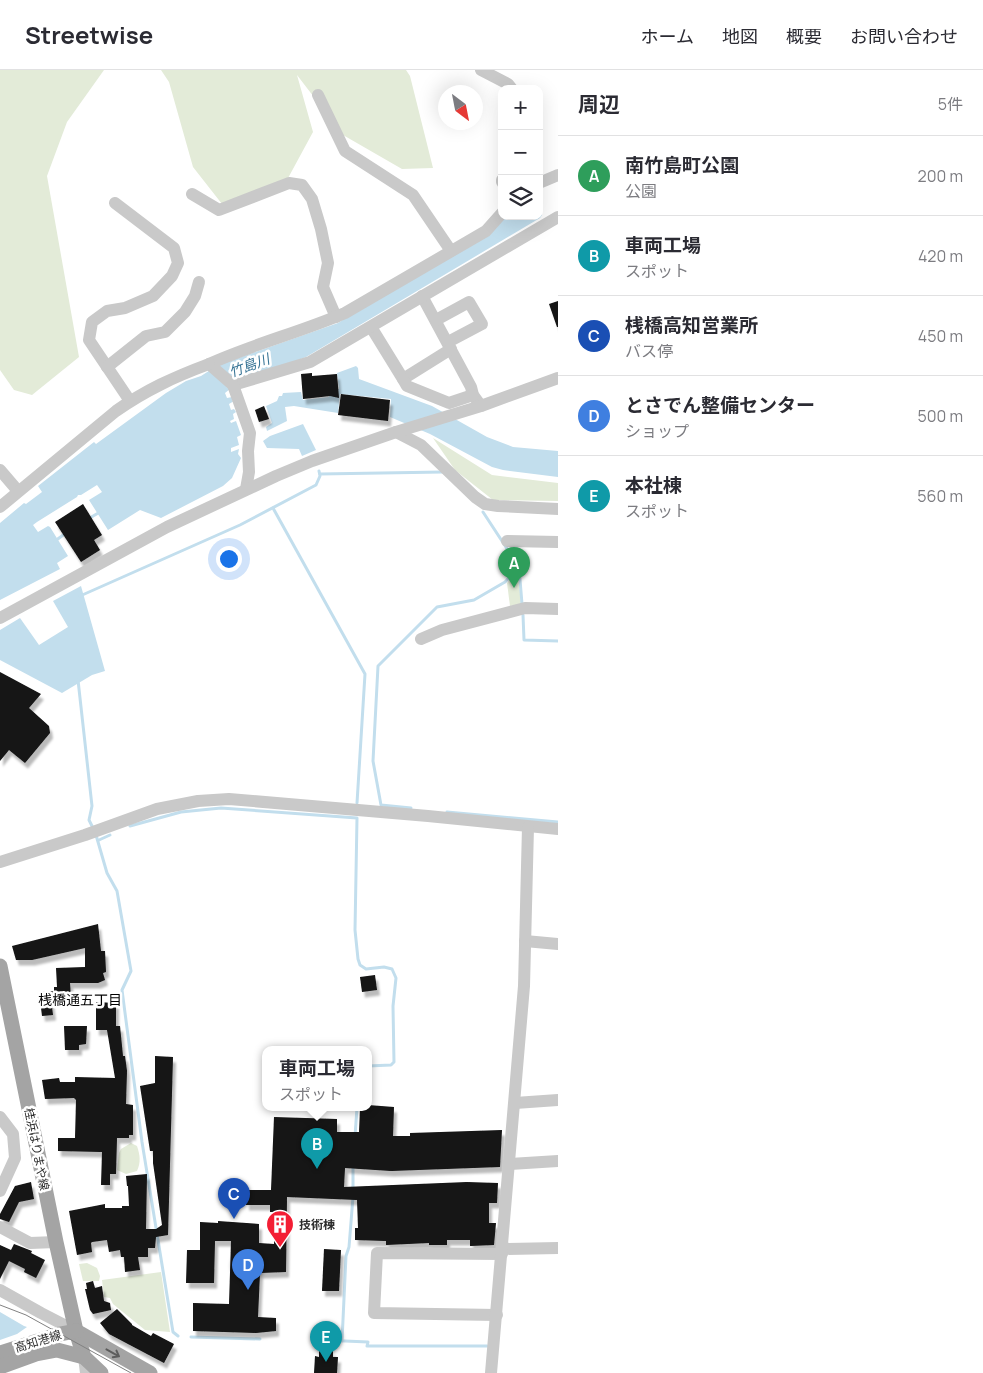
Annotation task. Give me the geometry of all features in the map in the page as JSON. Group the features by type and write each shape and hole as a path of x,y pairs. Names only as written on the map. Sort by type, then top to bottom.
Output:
{"main road":[{"name":"桂浜はりまや線","path":"0,966 56,1242 84,1358"},
{"name":"高知港線","path":"0,1353 60,1334 76,1331"},
{"path":"76,1331 150,1373"},
{"name":"高知港線","path":"0,1367 36,1354 57,1350 84,1358"},
{"path":"84,1358 101,1373"}],"street":[{"path":"482,70 509,85"},
{"path":"318,95 345,151 413,195 452,251"},
{"path":"543,181 558,175"},
{"path":"192,194 219,210 289,183 302,185 312,199 321,229 328,263 322,287 336,317"},
{"path":"115,204 174,248 178,263 172,276 153,296 125,308 107,311 92,322 89,340 130,401"},
{"path":"232,383 305,364 558,217"},
{"path":"0,507 116,410 130,401 165,381 346,313 486,231 498,218"},
{"path":"107,367 146,336 165,332 185,312 195,296 199,282"},
{"path":"422,296 471,387 473,395 481,406"},
{"path":"403,379 482,324 469,302 436,320"},
{"path":"371,327 407,386 449,403 473,395"},
{"path":"210,365 232,383 250,433 249,472 246,489"},
{"path":"0,618 166,527 246,489 312,462 399,431 481,406 558,378"},
{"path":"399,431 422,445 475,497 485,504 558,509"},
{"path":"0,470 18,491"},
{"path":"507,541 558,542"},
{"path":"421,639 442,630 525,608 558,609"},
{"path":"0,862 85,835 157,809 198,801 229,799 558,829"},
{"path":"491,1373 524,986 528,827"},
{"path":"525,941 558,944"},
{"path":"515,1103 558,1100"},
{"path":"0,1117 13,1134 16,1158 0,1191"},
{"path":"13,1134 32,1128"},
{"path":"510,1164 558,1161"},
{"path":"0,1228 30,1243 56,1242"},
{"path":"497,1315 374,1313 376,1253 502,1252 558,1248"},
{"path":"0,1290 41,1314 76,1331"},
{"path":"84,1358 88,1373"}],"green space":[{"path":"0,70 104,70 67,122 47,176 79,357 32,395 14,390 0,370"},
{"path":"161,70 406,70 410,76 433,168 402,169 343,135 297,75 313,132 287,180 222,204 193,167 169,82"},
{"path":"433,438 492,475 558,483 558,501 493,500 455,470"},
{"path":"518,569 521,604 510,606 507,583"},
{"path":"131,1143 137,1146 139,1165 137,1171 126,1174 117,1170 119,1153 121,1149"},
{"path":"87,1263 97,1268 100,1276 99,1281 83,1281 79,1264"},
{"path":"161,1272 170,1332 145,1330 113,1304 110,1298 104,1297 102,1280"}],"water":[{"name":"竹島川","path":"498,220 537,220 306,357 225,388 228,387 230,389 225,393 227,398 232,397 232,401 234,401 229,404 231,410 234,409 236,412 233,414 234,419 230,421 231,423 236,421 241,435 237,437 239,445 231,448 231,452 239,449 238,454 241,458 232,478 223,486 161,518 140,510 108,530 89,500 102,492 97,485 78,495 33,525 38,532 48,526 50,527 68,556 57,563 60,569 0,600 0,523 24,503 26,504 42,492 38,486 94,442 96,444 166,393 186,381 201,376 218,365 338,323"},
{"path":"356,366 359,379 432,406 487,437 513,447 558,451 558,477 492,467 430,434 390,417 391,399 340,394 338,413 294,406 285,407 287,421 267,431 266,427 272,423 266,406 277,401 283,393 301,392 303,400 329,397 329,390 339,389 337,373"},
{"path":"303,424 316,450 302,456 299,449 267,448 263,441 270,436"},
{"path":"81,586 105,671 92,675 62,693 0,660 0,630 20,618 39,645 68,627 53,601"},
{"path":"0,1312 27,1327 17,1334 0,1340"}],"building":[{"path":"558,301 558,327 557,327 549,304"},
{"path":"312,373 312,376 337,374 339,398 330,396 303,399 301,374"},
{"path":"341,394 390,400 388,421 338,415"},
{"path":"264,406 269,419 259,422 255,410"},
{"path":"83,504 102,535 94,540 100,550 81,562 55,522"},
{"path":"0,672 41,694 29,708 49,726 50,733 25,763 9,750 0,761"},
{"path":"98,924 101,951 105,951 106,972 103,973 105,980 98,983 70,983 71,998 51,999 53,1015 42,1016 39,992 54,991 54,987 57,987 56,968 85,967 85,948 32,960 16,960 12,946"},
{"path":"375,975 377,990 362,992 360,977"},
{"path":"96,1002 116,1003 116,1026 120,1026 123,1056 125,1056 127,1071 126,1104 133,1105 133,1135 129,1135 129,1138 117,1138 116,1174 110,1174 110,1185 101,1185 102,1152 58,1151 58,1138 75,1138 76,1100 74,1098 45,1099 42,1080 59,1078 60,1082 75,1082 75,1077 115,1078 107,1030 96,1030"},
{"path":"64,1026 87,1026 86,1044 79,1045 79,1050 65,1050"},
{"path":"155,1056 173,1057 168,1235 156,1237 155,1248 148,1248 148,1257 138,1257 140,1270 125,1272 124,1257 121,1257 120,1250 109,1252 107,1240 92,1242 92,1252 77,1255 69,1211 105,1204 105,1208 129,1206 126,1176 147,1174 146,1229 156,1229 162,1225 153,1151 150,1151 140,1086 155,1083"},
{"path":"372,1105 394,1107 393,1136 410,1136 410,1133 502,1130 500,1167 391,1171 345,1168 344,1187 467,1182 498,1183 497,1203 489,1203 489,1223 496,1223 494,1245 470,1246 470,1240 447,1240 447,1245 429,1245 429,1243 386,1245 386,1241 355,1240 355,1228 358,1228 357,1200 287,1197 286,1272 260,1273 258,1317 276,1318 276,1331 256,1333 193,1331 193,1303 229,1304 231,1241 215,1241 214,1283 186,1283 187,1250 200,1250 200,1222 218,1223 218,1221 259,1224 259,1243 274,1244 275,1212 270,1212 270,1205 246,1205 246,1190 271,1190 274,1117 337,1119 337,1132 359,1132 360,1111 372,1111"},
{"path":"31,1182 34,1199 19,1202 9,1222 0,1219 0,1214 15,1186"},
{"path":"14,1244 32,1251 31,1253 45,1260 36,1278 24,1272 25,1269 9,1261 0,1279 0,1245 11,1250"},
{"path":"324,1249 341,1250 339,1291 322,1291"},
{"path":"93,1281 95,1288 102,1286 104,1301 110,1303 111,1310 93,1314 90,1310 85,1289 87,1289 86,1283"},
{"path":"117,1309 132,1325 151,1336 153,1333 174,1344 164,1363 109,1334 100,1323"},
{"path":"319,1350 333,1351 333,1357 338,1357 337,1373 314,1373 315,1356 319,1357"}],"waterway":[{"path":"80,596 240,525 316,485 320,476 319,471"},
{"path":"320,474 443,472"},
{"path":"273,508 365,674 357,803"},
{"path":"88,519 100,512"},
{"path":"483,512 519,567 522,604"},
{"path":"55,541 66,533"},
{"path":"411,808 381,805 373,761 378,666 437,607 474,600 505,582 519,567"},
{"path":"523,615 524,640 558,641"},
{"path":"78,680 92,806 89,820 94,830"},
{"path":"130,826 181,812 221,808 357,818 355,930 358,959 360,965 366,969 384,967 392,969 396,978 393,1006 394,1062 391,1065 372,1066"},
{"path":"447,812 558,822"},
{"path":"96,835 107,873 117,891 131,971 122,990 142,1142 173,1332 178,1336"},
{"path":"99,840 110,835"},
{"path":"355,1136 357,1111"},
{"path":"353,1165 353,1189"},
{"path":"342,1341 346,1256 349,1247 353,1197"},
{"path":"191,1337 260,1339"},
{"path":"322,1340 368,1342 367,1346 487,1346"}],"tram line":[{"path":"0,1305 26,1315 131,1373"}],"place":[{"name":"南竹島町公園","path":"514,588"},
{"name":"車両工場","path":"317,1169"},
{"name":"桟橋高知営業所","path":"234,1219"},
{"name":"技術棟","path":"280,1248"},
{"name":"とさでん整備センター","path":"248,1290"},
{"name":"本社棟","path":"326,1362"}],"district":[{"name":"桟橋通五丁目","path":"80,999"}]}
